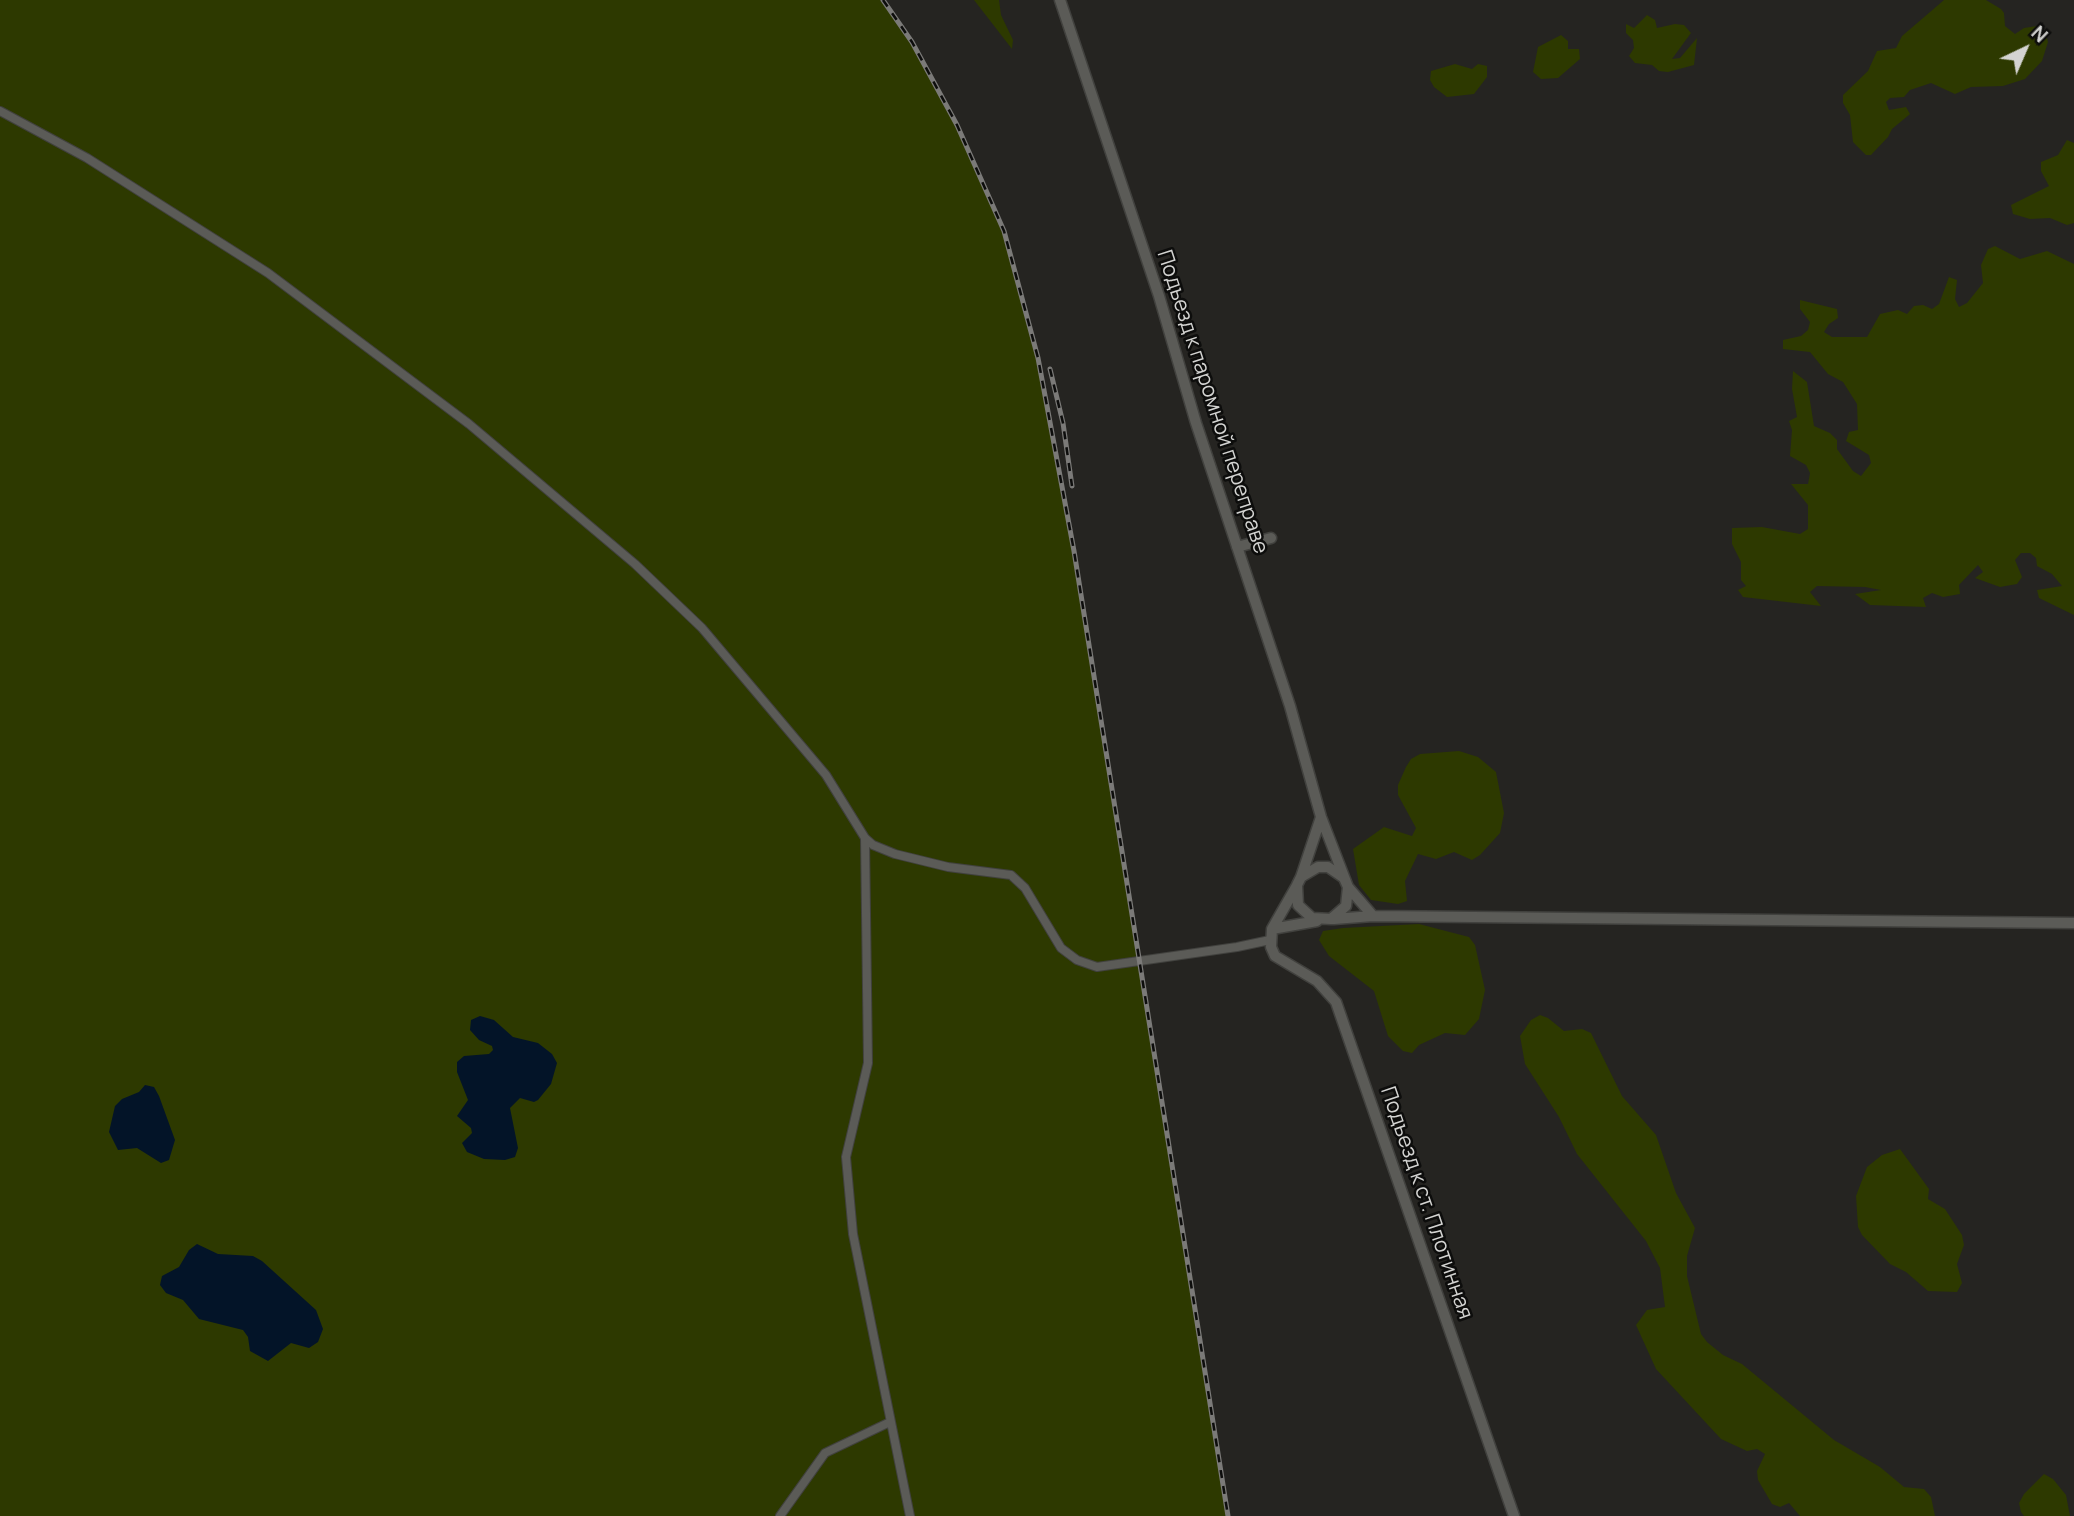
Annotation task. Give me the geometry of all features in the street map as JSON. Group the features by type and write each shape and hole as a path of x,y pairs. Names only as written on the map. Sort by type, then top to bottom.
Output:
{"street":[{"name":"Подъезд к паромной переправе","path":"1060,0 1142,244 1321,817 1348,887"},
{"path":"0,111 87,158 268,274 469,424 635,564 702,628 826,775 864,838 868,1063 846,1157 853,1234 910,1516"},
{"path":"1237,547 1271,538"},
{"path":"1321,817 1295,895 1303,913 1326,920"},
{"path":"864,838 895,854 948,867 1011,875 1025,888 1061,948 1077,960 1097,967 1237,947 1271,934 1326,920 1373,916 2074,923"},
{"path":"1271,934 1299,881 1318,867 1337,871 1373,916"},
{"path":"1326,920 1346,906 1348,887"},
{"name":"Подъезд к ст. Плотинная","path":"1271,934 1275,956 1317,981 1336,1002 1514,1516"},
{"path":"780,1516 825,1452 891,1422"}],"green space":[{"path":"0,0 883,0 912,42 957,125 1004,231 1038,358 1074,551 1228,1516 0,1516"},
{"path":"974,0 999,0 1001,15 1013,40 1012,49"},
{"path":"1944,0 1986,0 2001,9 2005,26 2015,34 2024,28 2037,26 2045,32 2048,42 2042,61 2025,79 2003,86 1971,87 1955,94 1931,83 1910,90 1904,97 1890,98 1886,102 1889,110 1906,107 1910,114 1892,129 1871,155 1866,155 1853,142 1850,115 1843,103 1843,95 1868,71 1877,51 1896,48 1902,36"},
{"path":"1647,15 1655,20 1657,28 1684,25 1691,33 1672,59 1680,58 1697,38 1694,65 1668,72 1659,71 1652,65 1635,63 1629,56 1634,48 1633,40 1626,33 1626,24 1634,28"},
{"path":"1561,35 1568,41 1568,49 1579,49 1580,59 1558,78 1541,79 1533,72 1538,47"},
{"path":"1455,64 1472,69 1478,64 1487,66 1487,77 1474,94 1447,97 1434,87 1430,80 1431,71"},
{"path":"2067,140 2074,143 2074,223 2067,225 2050,218 2030,219 2013,214 2011,205 2049,186 2041,171 2041,162 2058,155"},
{"path":"1995,246 2020,259 2047,251 2074,264 2074,615 2039,598 2037,590 2062,586 2052,574 2037,566 2036,558 2030,553 2021,553 2015,560 2022,577 2017,584 2000,587 1975,578 1983,572 1978,565 1959,585 1960,594 1943,597 1932,593 1923,598 1926,607 1870,605 1855,594 1881,590 1865,587 1817,586 1810,592 1821,606 1743,597 1738,590 1746,586 1741,580 1741,562 1732,544 1732,528 1762,527 1800,534 1808,529 1808,505 1791,484 1808,484 1810,473 1806,465 1790,456 1792,430 1789,421 1797,417 1792,389 1793,371 1807,382 1814,426 1830,433 1837,440 1837,449 1853,471 1861,476 1871,463 1869,455 1846,441 1849,432 1858,430 1857,404 1843,382 1828,374 1810,352 1783,349 1783,340 1801,336 1808,330 1810,322 1800,309 1800,300 1837,309 1838,318 1829,324 1824,332 1832,337 1867,337 1880,314 1898,310 1907,314 1914,306 1923,305 1932,309 1939,304 1949,277 1957,280 1955,299 1959,307 1967,303 1983,283 1981,265 1988,249"},
{"path":"1459,751 1478,757 1496,772 1504,813 1500,833 1472,860 1454,852 1436,859 1418,854 1405,881 1407,901 1398,904 1371,900 1359,885 1353,849 1384,827 1412,836 1416,828 1398,795 1398,785 1406,767 1411,759 1420,754"},
{"path":"1419,924 1469,937 1475,945 1485,990 1479,1019 1465,1035 1445,1033 1419,1045 1412,1053 1403,1051 1388,1036 1374,991 1329,956 1319,940 1323,931"},
{"path":"1540,1015 1564,1031 1582,1029 1591,1033 1622,1096 1656,1135 1676,1193 1695,1228 1687,1256 1687,1276 1701,1334 1707,1342 1723,1355 1742,1364 1834,1440 1880,1467 1904,1487 1924,1489 1931,1497 1935,1516 1800,1516 1789,1503 1780,1507 1772,1504 1758,1480 1757,1471 1765,1454 1757,1449 1747,1451 1721,1439 1656,1369 1636,1325 1647,1310 1665,1307 1660,1268 1646,1241 1577,1154 1559,1117 1525,1064 1520,1036 1531,1020"},
{"path":"1900,1149 1929,1189 1928,1199 1945,1209 1962,1235 1964,1245 1957,1264 1962,1283 1957,1292 1928,1291 1906,1272 1890,1264 1862,1235 1858,1227 1856,1196 1867,1167 1882,1155"},
{"path":"2044,1474 2053,1479 2066,1495 2070,1516 2024,1516 2021,1512 2019,1503 2024,1494"}],"water":[{"path":"480,1016 494,1020 513,1037 538,1043 552,1054 557,1063 551,1084 538,1100 534,1102 520,1098 510,1108 518,1148 515,1157 505,1160 484,1159 467,1152 462,1143 472,1133 471,1128 457,1116 468,1100 457,1072 457,1062 464,1056 489,1054 493,1050 492,1046 479,1040 470,1030 471,1020"},
{"path":"145,1085 154,1087 159,1096 175,1140 169,1160 161,1163 137,1148 118,1150 109,1132 115,1106 122,1099 139,1092"},
{"path":"197,1244 218,1254 253,1256 262,1261 316,1310 323,1329 318,1342 309,1348 291,1343 268,1361 250,1351 248,1337 243,1330 199,1319 183,1300 166,1293 160,1285 162,1276 179,1267 189,1250"}],"railway":[{"path":"883,0 912,42 957,125 1004,231 1038,358 1074,551 1228,1516"},
{"path":"1050,369 1063,423 1072,486"}]}
